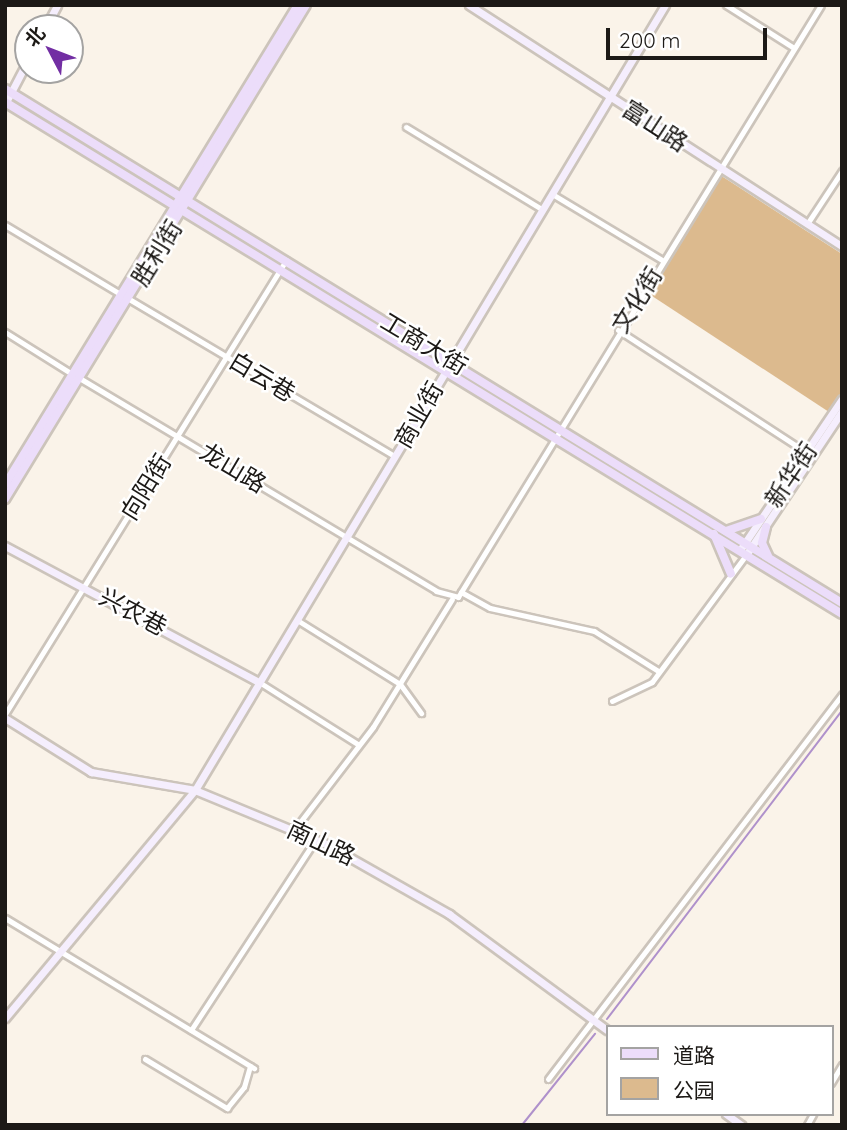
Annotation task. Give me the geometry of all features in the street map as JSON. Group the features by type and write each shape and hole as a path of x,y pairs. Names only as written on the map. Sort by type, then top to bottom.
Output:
{"main road":[{"name":"胜利街","path":"186,199 298,5"},
{"name":"胜利街","path":"5,485 72,374 125,297 306,5"},
{"name":"工商大街","path":"8,91 451,361 713,532 772,561 842,603"},
{"name":"工商大街","path":"5,103 446,369 557,430 726,531 745,549 842,614"},
{"name":"胜利街","path":"5,499 81,379 125,297"},
{"path":"726,531 763,523 762,543 772,561"},
{"path":"713,532 731,574"}],"street":[{"name":"富山路","path":"469,5 842,246"},
{"name":"商业街","path":"5,1018 195,790 665,5"},
{"path":"726,5 794,48"},
{"name":"文化街","path":"294,830 359,745 457,596 618,330 821,5"},
{"path":"5,103 8,91"},
{"path":"406,127 543,210"},
{"path":"807,224 842,171"},
{"path":"552,194 662,260"},
{"name":"白云巷","path":"5,225 395,456"},
{"name":"向阳街","path":"5,716 286,260"},
{"path":"618,330 806,452"},
{"path":"5,332 72,374"},
{"name":"龙山路","path":"81,379 348,537 457,596 490,608 594,631 659,671"},
{"name":"新华街","path":"763,523 842,399"},
{"name":"新华街","path":"745,549 842,411"},
{"name":"兴农巷","path":"5,546 260,682"},
{"path":"611,701 652,682 731,574 745,549"},
{"path":"297,620 400,684 421,713"},
{"path":"260,682 359,745"},
{"path":"548,1079 842,694"},
{"name":"南山路","path":"5,716 91,772 195,790 316,839 449,914 606,1029"},
{"path":"191,1030 316,839"},
{"path":"5,918 252,1067 244,1087 227,1108 145,1059"}],"green space":[{"path":"720,175 842,254 842,393 829,412 649,294"}],"waterway":[{"path":"607,1019 842,710"},
{"path":"522,1125 595,1034"}]}
